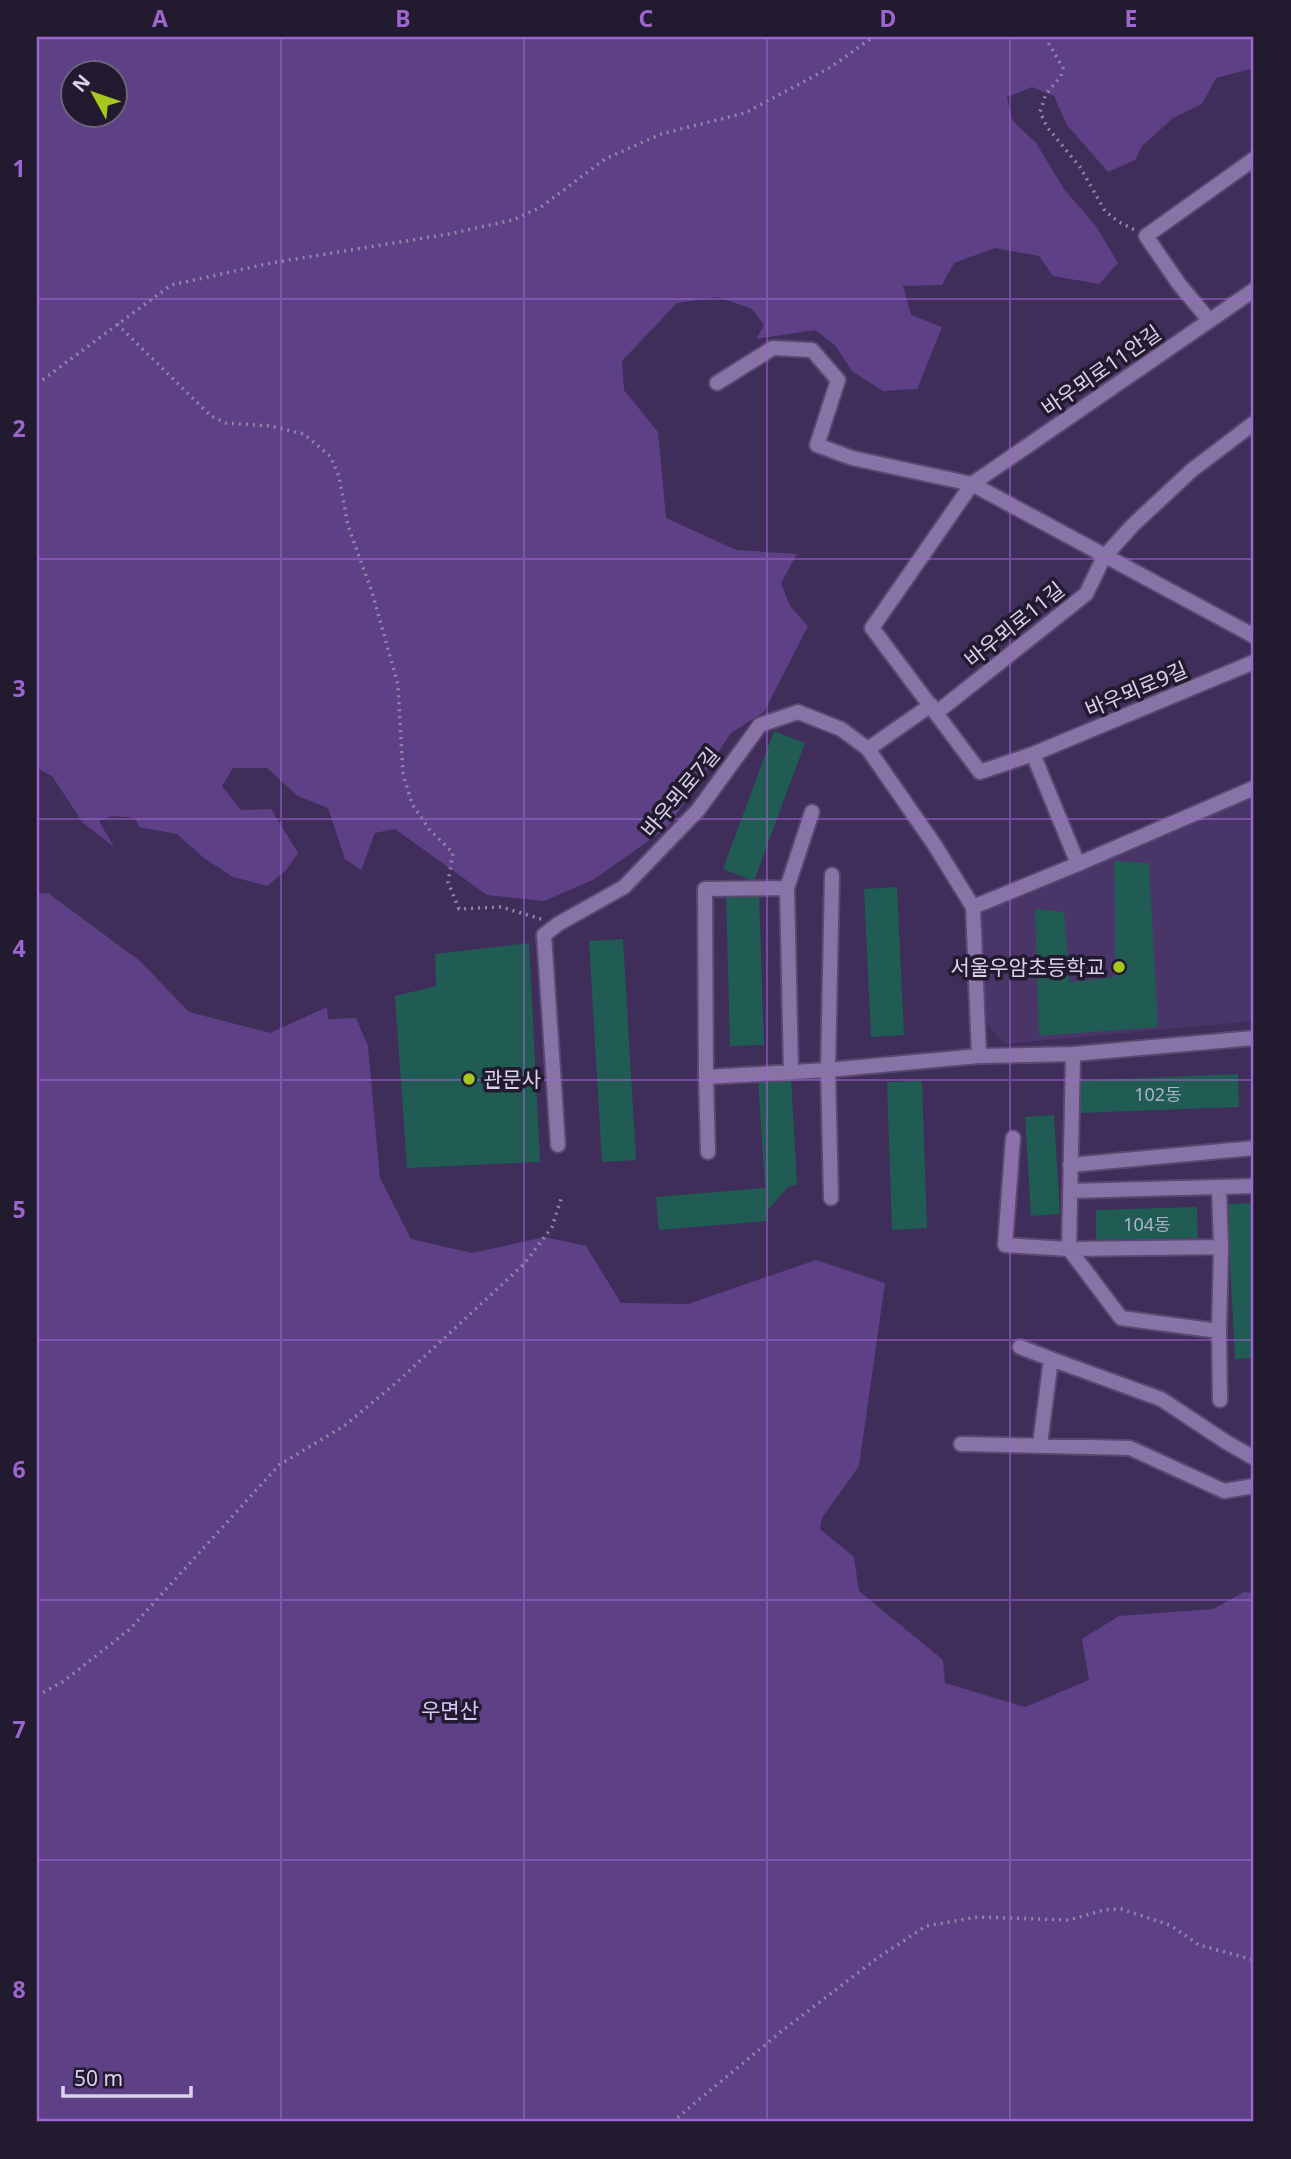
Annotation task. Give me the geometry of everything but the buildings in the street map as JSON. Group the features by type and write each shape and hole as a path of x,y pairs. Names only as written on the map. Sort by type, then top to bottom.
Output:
{"street":[{"path":"1209,320 1179,284 1146,236 1254,159"},
{"name":"바우뫼로11안길","path":"933,709 872,628 972,484 1254,290"},
{"path":"717,383 772,348 812,349 838,380 817,445 852,458 972,484 1254,636"},
{"name":"바우뫼로11길","path":"868,749 933,709 1086,594 1104,557 1133,525 1192,470 1254,423"},
{"name":"바우뫼로9길","path":"933,709 980,772 1033,754 1254,662"},
{"name":"바우뫼로7길","path":"558,924 624,887 698,810 760,725 798,712 841,729 868,749 934,844 973,907 979,1056"},
{"path":"1033,754 1078,864"},
{"path":"973,907 1254,788"},
{"path":"791,1072 787,888 812,812"},
{"path":"831,1198 828,1070 832,875"},
{"path":"708,1152 705,889 787,888"},
{"path":"558,924 544,935 558,1145"},
{"path":"706,1077 828,1070 979,1056 1073,1054 1254,1038"},
{"path":"1073,1054 1069,1249 1121,1318 1219,1331"},
{"path":"1013,1138 1005,1245 1069,1249 1221,1247"},
{"path":"1070,1166 1254,1148"},
{"path":"1070,1191 1254,1186"},
{"path":"1219,1187 1220,1400"},
{"path":"1020,1347 1161,1399 1254,1458"},
{"path":"1040,1444 1051,1359"},
{"path":"961,1444 1130,1448 1224,1491 1254,1486"}],"path":[{"path":"37,384 172,285 271,263 449,234 513,220 541,207 605,159 661,134 745,113 831,67 873,37"},
{"path":"1045,37 1063,68 1061,76 1046,94 1040,112 1047,127 1080,167 1105,211 1119,222 1146,236"},
{"path":"117,324 211,416 226,423 271,426 304,434 330,456 339,476 348,526 372,592 398,685 403,774 412,804 429,829 453,853 448,882 459,909 501,907 558,924"},
{"path":"37,1696 64,1681 130,1629 279,1465 344,1426 396,1383 524,1264 552,1227 562,1196"},
{"path":"672,2122 783,2030 876,1959 926,1926 978,1917 1069,1920 1104,1910 1121,1909 1170,1925 1199,1945 1254,1960"},
{"path":"37,2118 50,2122"}],"shaded area":[{"name":"서울우암초등학교","path":"1254,796 1254,1021 1004,1044 986,1023 981,913"}],"green space":[{"path":"37,37 1254,37 1254,70 1216,78 1202,104 1173,118 1142,146 1135,160 1108,172 1067,125 1054,96 1032,87 1007,97 1012,120 1036,143 1064,189 1096,226 1118,263 1099,284 1053,276 1039,256 995,248 954,263 942,285 903,286 911,315 942,327 917,389 883,391 852,371 835,345 815,330 756,339 764,325 752,309 718,297 677,303 622,361 624,390 658,432 666,518 736,550 797,554 781,583 790,606 808,626 764,712 731,733 668,827 593,880 544,901 487,895 395,829 375,833 361,870 345,859 328,808 298,796 267,768 233,768 222,786 241,810 271,809 298,853 286,870 267,886 233,877 204,858 177,834 139,827 135,818 112,816 99,821 114,847 83,823 52,776 37,768"},
{"name":"우면산","path":"48,893 140,961 189,1012 270,1033 327,1007 328,1019 356,1018 368,1046 380,1178 411,1239 472,1253 545,1237 586,1246 621,1303 688,1304 816,1260 885,1283 859,1466 822,1518 820,1529 854,1557 859,1591 943,1660 945,1683 1025,1707 1089,1680 1082,1639 1119,1616 1213,1609 1244,1592 1254,1593 1254,2122 37,2122 37,894"}],"place":[{"name":"서울우암초등학교","path":"1119,967"},
{"name":"관문사","path":"469,1079"}]}
